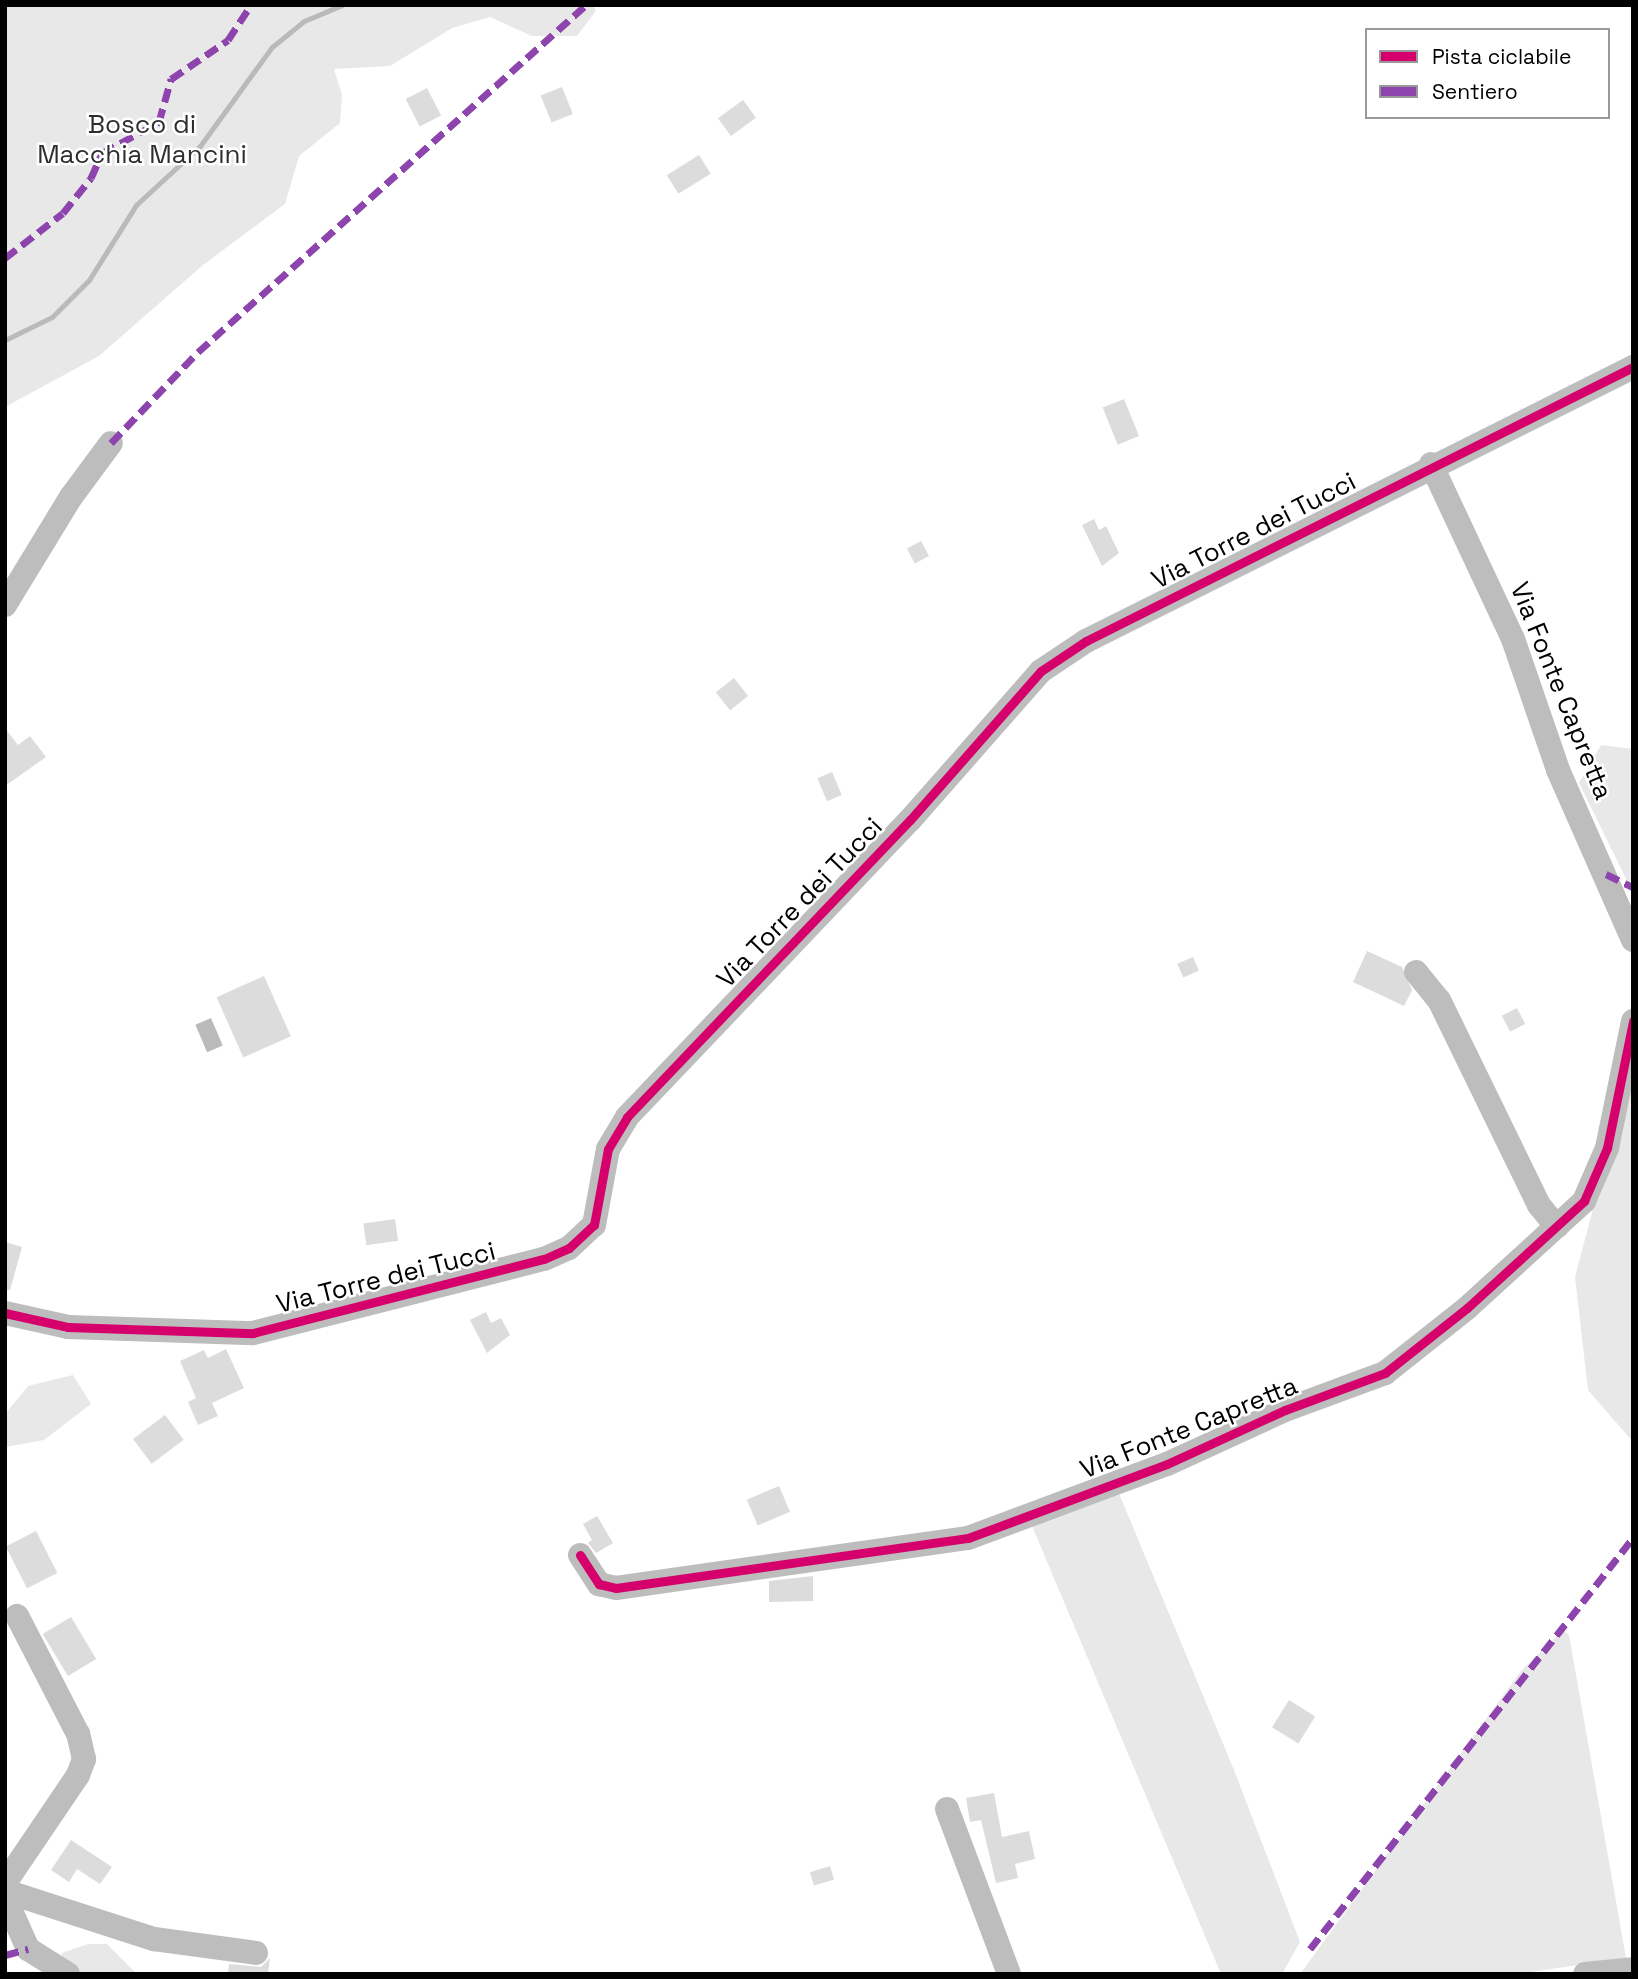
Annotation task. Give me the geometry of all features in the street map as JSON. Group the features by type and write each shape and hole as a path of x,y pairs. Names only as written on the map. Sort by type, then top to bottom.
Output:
{"street":[{"name":"Via Torre dei Tucci","path":"5,1313 68,1327 253,1333 544,1259 569,1248 594,1225 608,1149 627,1117 910,820 1021,689 1086,641 1431,464 1633,367"},
{"path":"5,605 71,498 111,443"},
{"name":"Via Fonte Capretta","path":"1431,464 1513,639 1558,770 1633,940"},
{"path":"1416,972 1439,1000 1539,1205 1556,1227"},
{"name":"Via Fonte Capretta","path":"580,1555 599,1584 627,1587 725,1570 873,1553 997,1530 1053,1504 1167,1464 1285,1410 1385,1373 1584,1201 1597,1178 1633,1020"},
{"path":"5,1883 78,1775 83,1759 78,1734 17,1616"},
{"path":"947,1810 1009,1974"},
{"path":"5,1891 154,1940 256,1953"},
{"path":"5,1897 27,1949 68,1974"},
{"path":"1585,1974 1633,1969"}],"green space":[{"name":"Bosco di Macchia Mancini","path":"5,5 593,5 596,11 577,36 532,36 490,17 452,28 390,66 334,69 342,95 340,123 299,156 285,204 203,265 99,356 5,407"},
{"path":"1601,745 1633,749 1633,893 1579,783"},
{"path":"1633,1057 1633,1442 1588,1390 1575,1277"},
{"path":"73,1375 91,1404 44,1440 5,1447 5,1414 28,1386"},
{"path":"1118,1491 1234,1770 1300,1942 1282,1974 1221,1974 1032,1526"},
{"path":"1563,1630 1569,1635 1626,1958 1518,1974 1300,1974 1521,1671"},
{"path":"88,1944 107,1944 137,1974 63,1974 62,1953"}],"shaded area":[{"path":"211,1018 223,1046 207,1052 195,1025"}],"building":[{"path":"562,87 573,114 552,123 541,96"},
{"path":"427,88 441,116 420,127 406,99"},
{"path":"743,100 756,118 731,136 718,118"},
{"path":"699,155 711,174 678,194 667,175"},
{"path":"1124,399 1139,436 1118,445 1103,408"},
{"path":"1094,519 1099,530 1106,526 1119,553 1102,566 1082,525"},
{"path":"921,541 929,556 915,564 907,549"},
{"path":"734,678 748,696 730,710 716,692"},
{"path":"5,728 18,745 30,736 46,757 5,786"},
{"path":"832,772 842,795 827,801 817,778"},
{"path":"1367,951 1402,967 1412,990 1404,1006 1353,982"},
{"path":"1193,957 1199,971 1183,977 1177,964"},
{"path":"264,976 291,1036 243,1057 216,997"},
{"path":"1517,1008 1525,1024 1510,1032 1502,1016"},
{"path":"395,1219 398,1241 366,1245 363,1223"},
{"path":"5,1242 22,1247 10,1290 5,1290"},
{"path":"486,1312 491,1323 501,1318 510,1335 487,1353 470,1320"},
{"path":"226,1349 244,1388 212,1403 218,1416 198,1425 188,1402 196,1398 180,1361 204,1350 208,1358"},
{"path":"165,1415 184,1440 152,1464 133,1439"},
{"path":"779,1486 790,1512 758,1525 747,1500"},
{"path":"597,1516 613,1543 596,1553 588,1543 592,1540 583,1524"},
{"path":"36,1531 57,1573 27,1588 6,1546"},
{"path":"813,1576 813,1601 769,1602 769,1581"},
{"path":"71,1617 96,1659 68,1676 43,1634"},
{"path":"1289,1700 1315,1716 1298,1744 1272,1727"},
{"path":"994,1793 1002,1837 1029,1831 1035,1859 1015,1864 1018,1878 996,1883 981,1820 970,1822 966,1798"},
{"path":"71,1840 112,1867 100,1884 77,1869 69,1882 51,1870"},
{"path":"830,1866 834,1879 814,1886 810,1872"},
{"path":"270,1958 268,1974 228,1974 229,1964 261,1967"}],"waterway":[{"path":"5,340 52,317 89,280 136,205 200,146 272,47 304,21 342,5"}],"marked path":[{"path":"5,258 63,213 91,178 102,153 159,122 171,79 228,40 251,5"},
{"path":"111,443 198,352 586,5"},
{"path":"1606,874 1633,887"},
{"path":"1310,1949 1633,1538"},
{"path":"5,1955 28,1949"}],"cycle path":[{"path":"5,1313 68,1327 253,1333 544,1259 569,1248 594,1225 608,1149 627,1117 910,820 1041,671 1086,641 1633,367"},
{"path":"580,1555 599,1584 616,1588 968,1538 1167,1464 1285,1410 1385,1373 1467,1308 1584,1201 1607,1148 1633,1021"}]}
